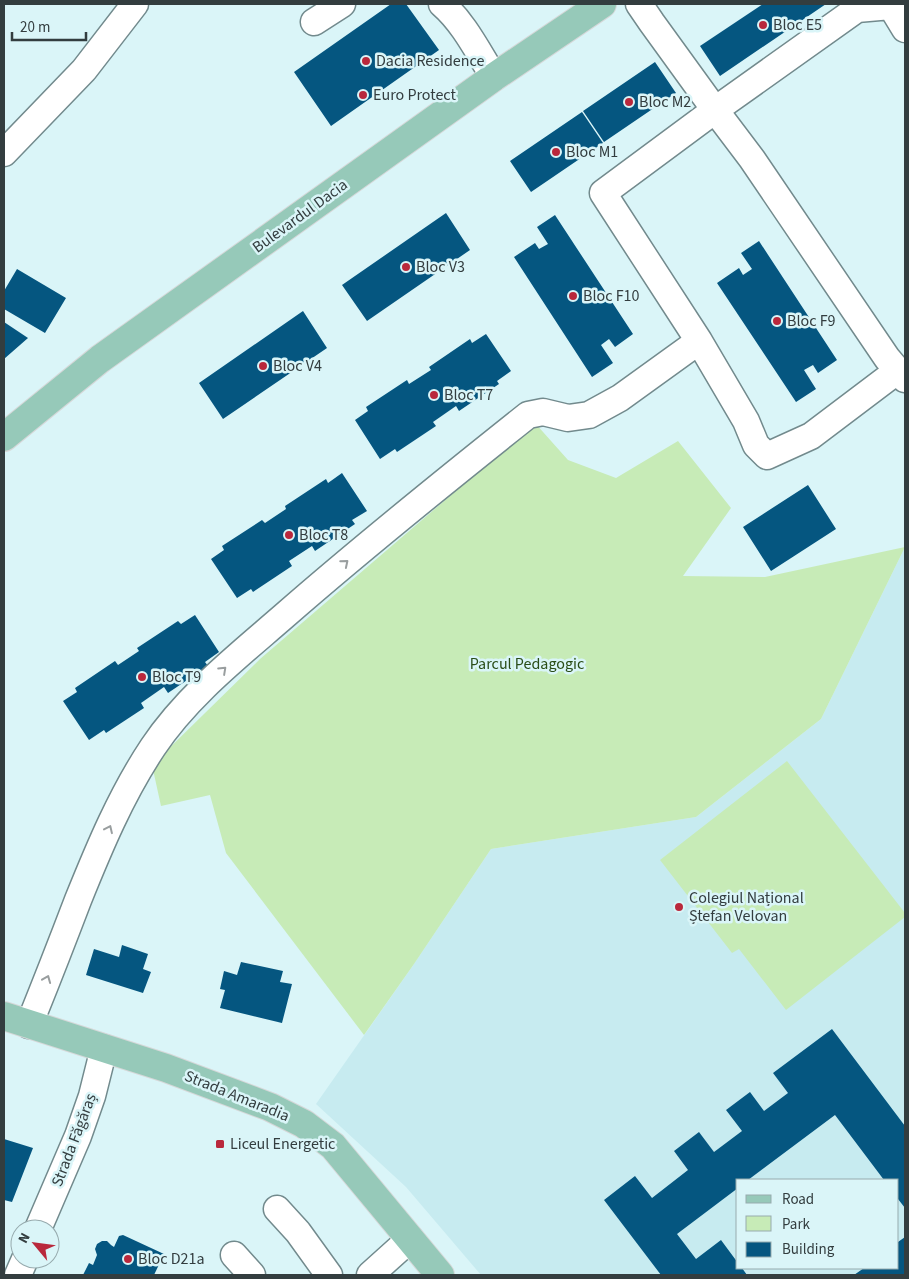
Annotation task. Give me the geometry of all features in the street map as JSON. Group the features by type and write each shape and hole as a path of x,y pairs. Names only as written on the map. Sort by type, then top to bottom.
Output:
{"main road":[{"name":"Bulevardul Dacia","path":"4,437 100,359 494,77 602,4"},
{"name":"Strada Amaradia","path":"4,1016 166,1068 270,1107 304,1124 332,1146 440,1275"}],"street":[{"path":"4,153 84,70 135,4"},
{"path":"314,22 342,4"},
{"path":"442,4 450,11 469,36 494,77"},
{"path":"639,4 715,110 752,159 887,358 901,375 811,436 767,456 756,445 746,421 699,341 603,193 715,110 857,9 893,5 905,29"},
{"path":"29,1024 97,854 126,792 152,748 187,704 251,644 324,581 528,415 543,412 568,418 589,415 620,398 699,341"},
{"name":"Strada Făgăraș","path":"42,1219 78,1136 92,1096 104,1048"},
{"path":"277,1209 298,1232 329,1275"},
{"path":"370,1275 410,1239"},
{"path":"234,1255 252,1275"}],"shaded area":[{"name":"Colegiul Național Ștefan Velovan","path":"905,547 905,1275 481,1275 406,1187 316,1104 414,964 491,849 696,817 821,719"}],"green space":[{"name":"Parcul Pedagogic","path":"535,423 568,460 616,478 678,441 731,508 683,576 765,577 905,547 821,719 696,817 491,849 364,1035 226,853 210,795 161,806 152,765 260,659"},
{"path":"787,761 905,913 905,917 786,1010 739,949 732,953 660,860"}],"building":[{"name":"Dacia Residence","path":"391,4 406,4 439,50 331,126 294,72"},
{"name":"Bloc E5","path":"763,4 826,4 720,76 700,46"},
{"name":"Bloc M2","path":"655,62 676,93 604,142 583,111"},
{"name":"Bloc M1","path":"582,112 603,143 531,192 510,161"},
{"name":"Bloc V3","path":"446,213 470,250 367,321 342,285"},
{"name":"Bloc F10","path":"555,215 633,334 615,347 609,339 601,345 613,363 592,377 514,257 535,243 539,249 548,244 537,227"},
{"name":"Bloc F9","path":"759,241 837,360 818,373 813,365 804,370 816,389 796,402 717,283 739,268 743,275 752,269 741,253"},
{"path":"17,269 66,298 45,333 4,309 4,291"},
{"name":"Bloc V4","path":"303,311 327,348 223,419 199,383"},
{"path":"4,322 28,338 4,359"},
{"name":"Bloc T7","path":"486,334 511,371 497,381 499,384 459,411 456,406 433,422 436,426 397,452 395,449 380,459 355,420 368,411 366,407 407,380 409,384 431,370 429,367 470,339 472,343"},
{"name":"Bloc T8","path":"342,473 367,511 352,520 355,524 315,551 312,546 289,561 292,566 253,592 251,589 237,598 211,559 224,550 222,546 262,520 265,523 286,509 285,506 326,479 328,483"},
{"path":"808,485 836,529 771,571 743,527"},
{"name":"Bloc T9","path":"195,615 219,652 205,662 208,666 168,693 164,687 141,703 144,708 106,733 104,730 89,740 63,701 77,692 75,688 115,661 118,665 139,651 137,648 178,621 181,624"},
{"path":"122,945 148,954 143,969 151,972 143,993 86,975 94,949 119,957"},
{"path":"241,962 283,971 280,982 292,984 282,1023 220,1008 225,990 220,989 224,971 237,975"},
{"path":"832,1029 905,1126 905,1208 899,1200 899,1179 883,1179 835,1115 749,1179 736,1179 736,1190 677,1234 696,1259 721,1240 736,1260 736,1269 743,1269 747,1275 661,1275 604,1200 635,1176 652,1198 688,1170 674,1151 699,1132 714,1152 742,1131 726,1110 750,1092 764,1111 788,1093 773,1073"},
{"path":"4,1139 33,1148 12,1202 4,1200"},
{"name":"Bloc D21a","path":"123,1235 164,1254 154,1275 83,1275 89,1263 93,1265 97,1255 95,1249 97,1244 107,1241 114,1247 119,1236"},
{"path":"905,1237 905,1275 854,1275 863,1269 899,1269 899,1241"}],"place":[{"name":"Bloc E5","path":"763,25"},
{"name":"Dacia Residence","path":"366,61"},
{"name":"Euro Protect","path":"363,95"},
{"name":"Bloc M2","path":"629,102"},
{"name":"Bloc M1","path":"556,152"},
{"name":"Bloc V3","path":"406,267"},
{"name":"Bloc F10","path":"573,296"},
{"name":"Bloc F9","path":"777,321"},
{"name":"Bloc V4","path":"263,366"},
{"name":"Bloc T7","path":"434,395"},
{"name":"Bloc T8","path":"289,535"},
{"name":"Bloc T9","path":"142,677"},
{"name":"Colegiul Național Ștefan Velovan","path":"679,907"},
{"name":"Liceul Energetic","path":"220,1144"},
{"name":"Bloc D21a","path":"128,1259"}]}
